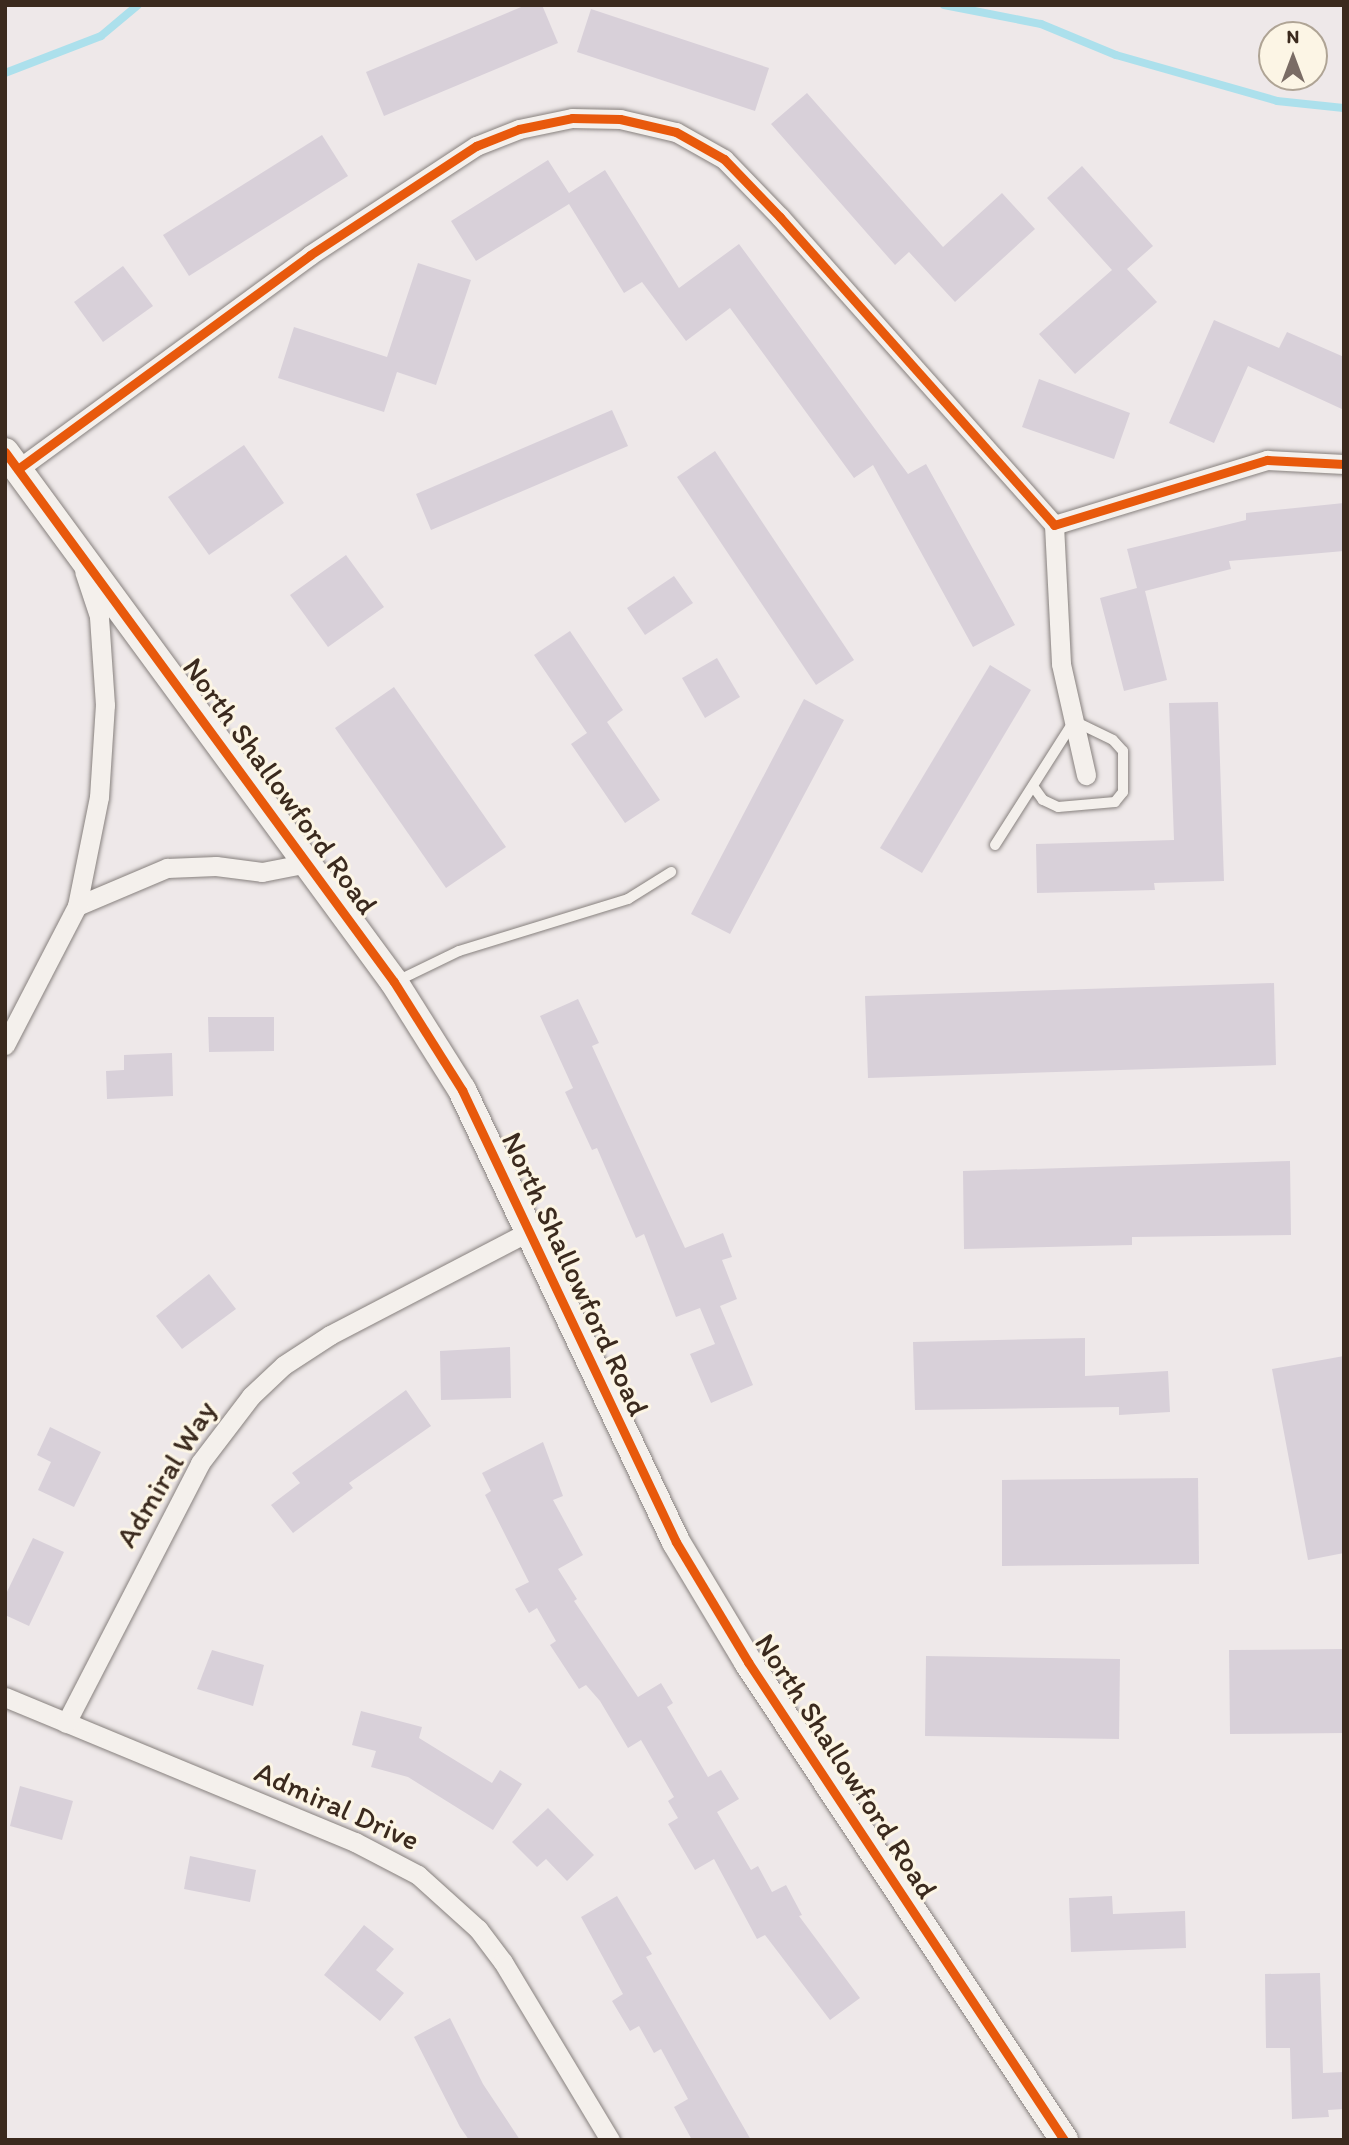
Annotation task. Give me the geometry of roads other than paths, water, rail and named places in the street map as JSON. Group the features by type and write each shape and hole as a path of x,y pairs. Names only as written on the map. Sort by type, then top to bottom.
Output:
{"street":[{"path":"12,461 310,255 476,146 519,129 572,118 620,119 676,132 724,159 780,217 1054,525 1060,664 1086,775"},
{"path":"1054,525 1267,460 1344,464"},
{"name":"North Shallowford Road","path":"12,461 81,560 394,982 461,1090 676,1542 748,1662 1064,2140"},
{"path":"5,1045 77,906 99,797 104,705 99,617 81,560"},
{"path":"77,906 167,868 216,866 262,872 308,863"},
{"name":"Admiral Way","path":"66,1723 200,1464 251,1396 284,1365 330,1335 528,1232"},
{"name":"Admiral Drive","path":"5,1697 355,1842 418,1875 470,1921 503,1962 610,2140"}],"lane":[{"path":"995,845 1074,721 1113,740 1124,751 1124,792 1115,802 1058,807 1043,800 1033,786"},
{"path":"394,982 459,951 628,899 671,872"}],"waterway":[{"path":"5,73 101,36 138,5"},
{"path":"944,5 1041,24 1116,55 1277,101 1344,108"}]}
